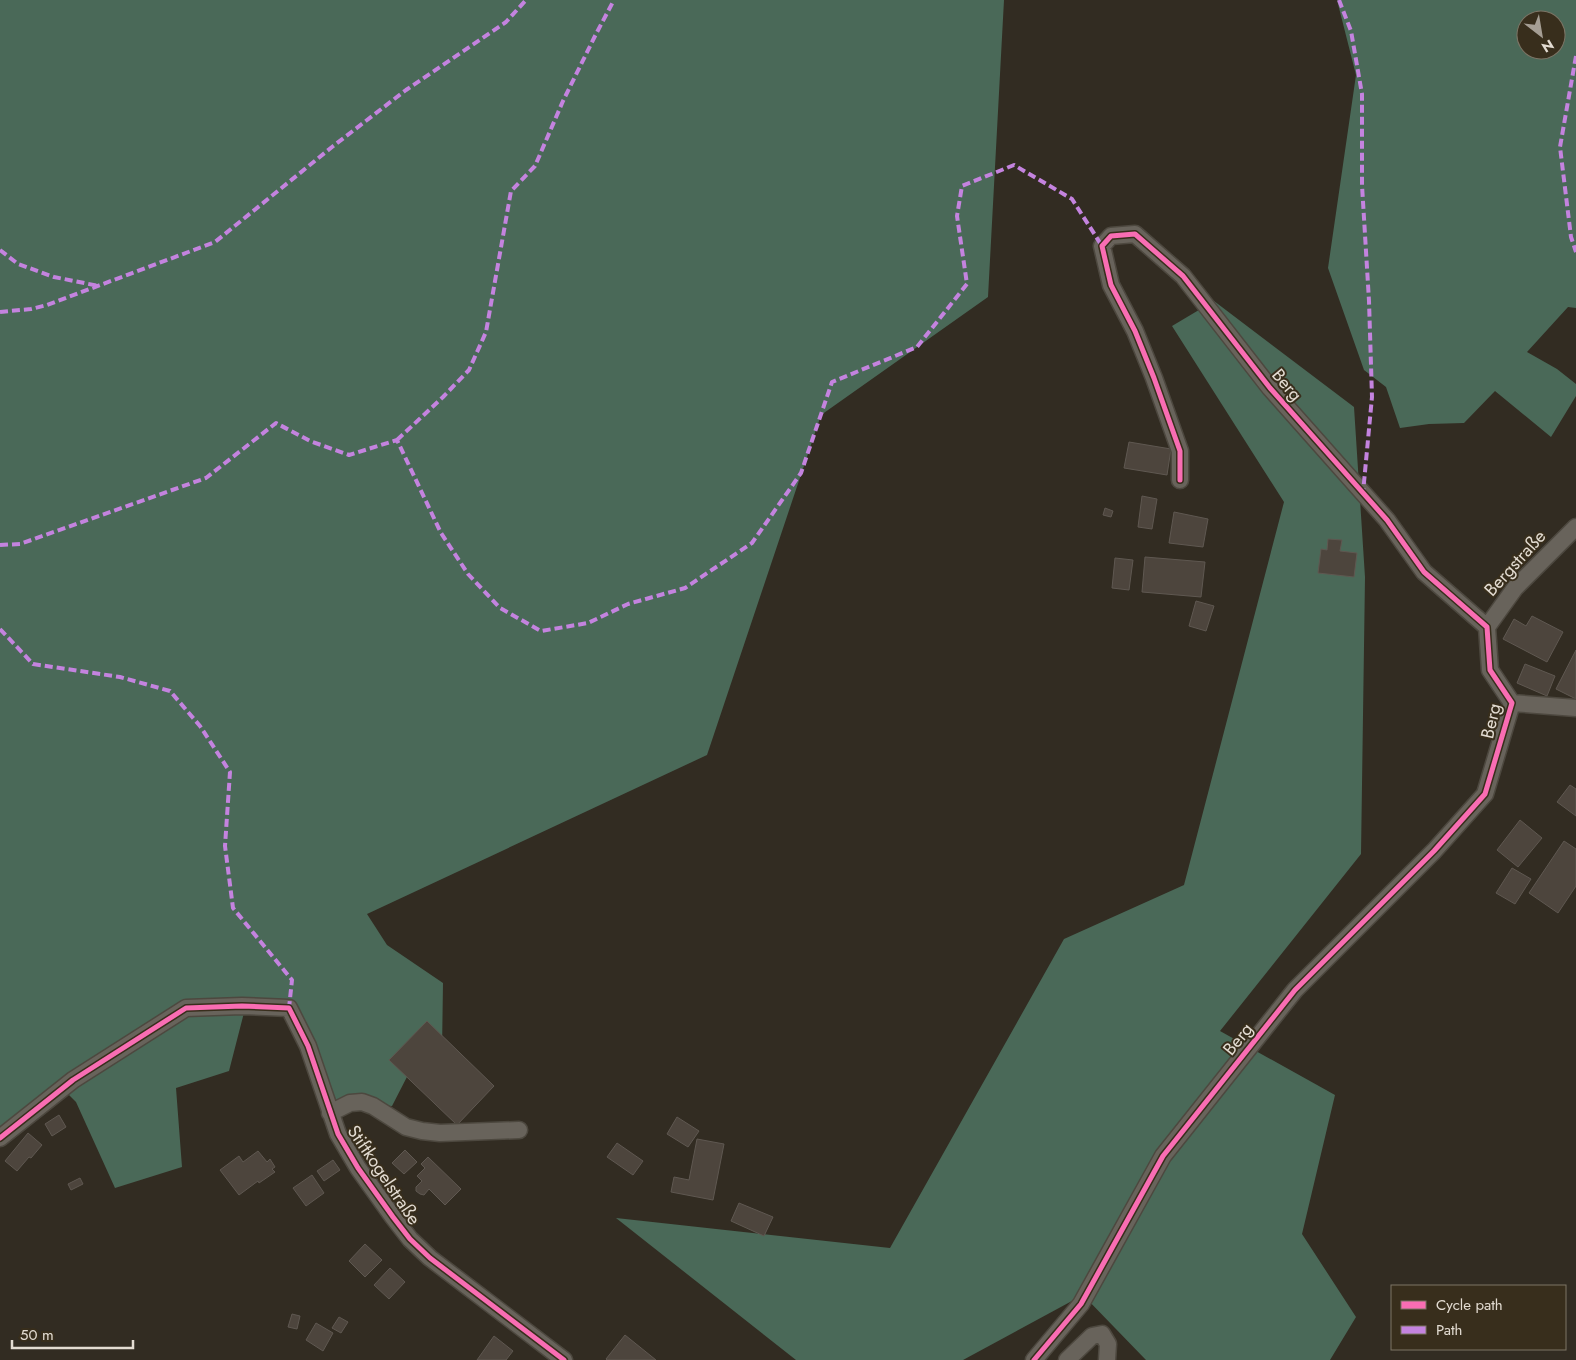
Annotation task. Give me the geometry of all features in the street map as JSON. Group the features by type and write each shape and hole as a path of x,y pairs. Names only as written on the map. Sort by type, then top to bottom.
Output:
{"street":[{"name":"Berg","path":"1034,1360 1081,1304 1163,1156 1259,1035 1295,990 1434,851 1485,794 1512,703 1490,670 1487,627 1424,572 1387,520 1270,388 1183,276 1134,234 1111,236 1102,246 1107,270 1112,286 1135,331 1154,378 1180,451 1180,480"},
{"name":"Bergstraße","path":"1487,627 1515,588 1576,527"},
{"path":"1512,703 1576,708"},
{"name":"Stiftkogelstraße","path":"0,1138 73,1080 186,1008 242,1006 289,1008 308,1046 338,1134 358,1168 410,1239 430,1258 558,1358"},
{"name":"Stiftkogelstraße","path":"330,1113 350,1103 362,1102 373,1106 406,1127 422,1131 440,1133 519,1130"},
{"path":"1068,1360 1092,1336 1102,1334 1108,1344 1107,1360"}],"green space":[{"path":"0,0 1004,0 988,297 821,415 707,755 367,914 387,945 443,983 442,1051 410,1071 392,1106 333,1104 297,1006 247,1001 229,1071 176,1088 182,1167 115,1188 76,1102 56,1082 0,1138"},
{"path":"1337,0 1576,0 1576,308 1568,307 1527,352 1557,369 1576,384 1576,396 1551,437 1495,391 1464,423 1429,424 1400,428 1386,387 1364,370 1328,268 1356,75"},
{"path":"1214,301 1354,407 1365,577 1361,854 1220,1031 1335,1095 1302,1234 1356,1317 1330,1360 1146,1360 1083,1295 963,1360 796,1360 616,1218 890,1248 1064,939 1184,885 1284,502 1172,326"}],"building":[{"path":"1129,442 1171,449 1167,475 1124,468"},
{"path":"1142,496 1157,499 1152,529 1138,527"},
{"path":"1105,508 1113,511 1111,517 1103,515"},
{"path":"1174,512 1208,519 1203,547 1169,543"},
{"path":"1328,539 1342,540 1340,551 1357,553 1354,577 1318,573 1321,549 1327,550"},
{"path":"1145,557 1205,562 1201,597 1142,592"},
{"path":"1115,558 1133,560 1129,590 1112,588"},
{"path":"1196,601 1214,606 1206,631 1189,626"},
{"path":"1532,616 1563,632 1547,662 1503,639 1514,619 1526,626"},
{"path":"1576,650 1576,699 1556,689"},
{"path":"1525,664 1555,676 1547,696 1517,683"},
{"path":"1570,785 1576,789 1576,816 1557,802"},
{"path":"1520,820 1542,838 1518,867 1497,850"},
{"path":"1564,841 1576,849 1576,886 1558,913 1529,893"},
{"path":"1512,868 1531,879 1515,904 1496,893"},
{"path":"427,1021 494,1086 457,1125 389,1060"},
{"path":"59,1115 66,1127 52,1136 45,1124"},
{"path":"677,1117 699,1131 688,1147 667,1134"},
{"path":"28,1133 42,1145 17,1171 5,1161"},
{"path":"697,1139 724,1144 713,1200 671,1192 674,1177 689,1180"},
{"path":"617,1143 643,1161 633,1175 607,1157"},
{"path":"405,1150 417,1162 404,1174 392,1163"},
{"path":"258,1151 267,1162 270,1159 275,1167 272,1169 275,1172 259,1183 258,1181 239,1195 220,1170 239,1156 243,1162"},
{"path":"428,1157 461,1189 445,1205 429,1189 424,1195 416,1191 416,1187 422,1181 417,1176 425,1168 421,1164"},
{"path":"333,1160 340,1170 324,1181 317,1171"},
{"path":"312,1175 324,1193 306,1206 293,1188"},
{"path":"80,1178 83,1184 71,1190 68,1184"},
{"path":"739,1203 773,1217 764,1236 731,1221"},
{"path":"365,1244 382,1260 365,1277 349,1261"},
{"path":"390,1268 405,1282 389,1299 374,1285"},
{"path":"292,1314 300,1316 297,1329 288,1327"},
{"path":"339,1317 348,1322 341,1333 332,1328"},
{"path":"316,1323 333,1333 323,1351 306,1340"},
{"path":"625,1335 656,1360 607,1360"},
{"path":"494,1336 513,1351 506,1360 477,1360"}],"marked path":[{"path":"0,312 31,309 47,305 215,242 406,90 506,22 526,0"},
{"path":"397,440 469,370 486,332 511,191 535,166 563,101 614,0"},
{"path":"1339,0 1351,31 1362,94 1362,185 1369,301 1372,397 1363,493"},
{"path":"1576,56 1560,147 1571,237 1576,252"},
{"path":"0,545 20,544 206,478 276,423 310,441 349,455 397,440 441,533 468,574 500,608 541,631 588,623 628,604 685,588 752,543 801,473 832,382 917,347 967,284 957,216 962,186 1014,165 1072,199 1102,246"},
{"path":"0,250 18,264 54,277 99,286"},
{"path":"0,629 33,664 120,677 170,691 200,726 230,772 225,846 233,908 292,980 289,1008"}],"cycle path":[{"path":"1034,1360 1081,1304 1163,1156 1295,990 1434,851 1485,794 1512,703 1490,670 1487,627 1424,572 1387,520 1270,388 1183,276 1135,234 1111,236 1102,246 1111,285 1135,331 1180,451 1180,480"},
{"path":"0,1138 73,1080 186,1008 242,1006 289,1008 308,1046 338,1134 358,1168 410,1239 430,1258 564,1360"}]}
